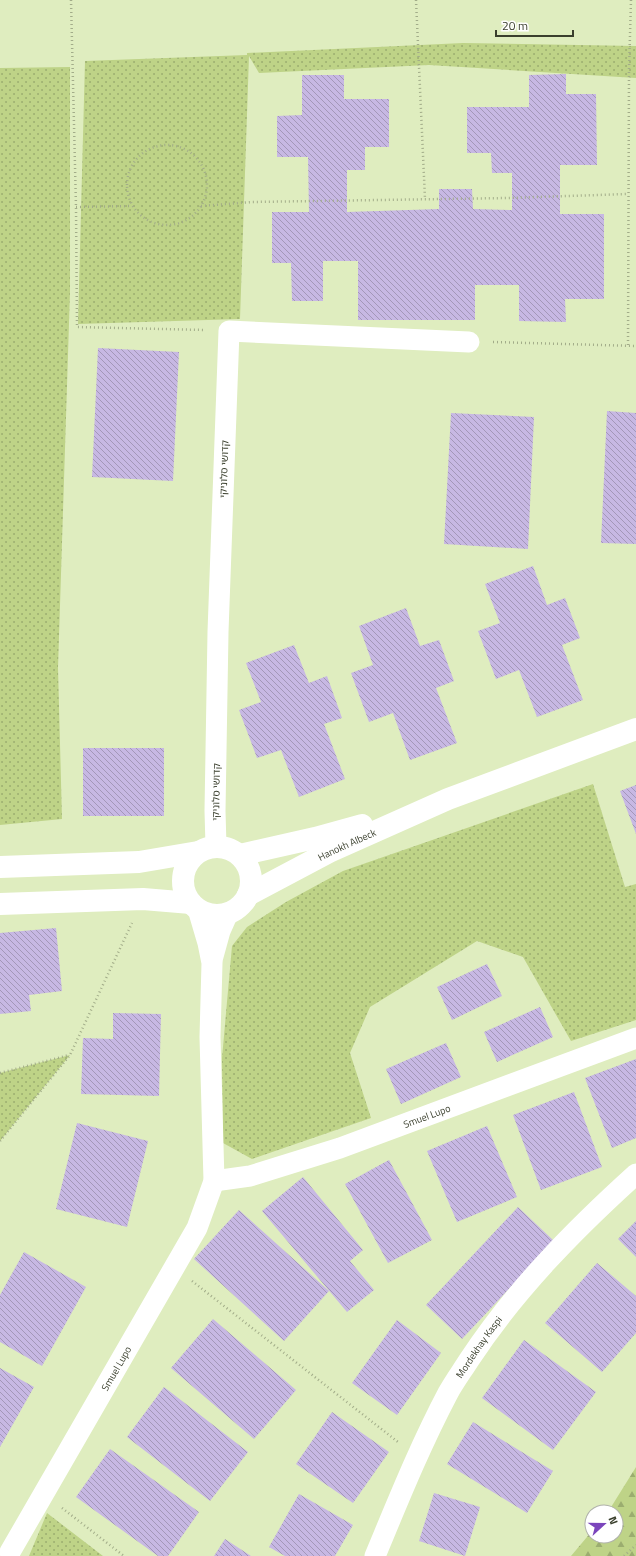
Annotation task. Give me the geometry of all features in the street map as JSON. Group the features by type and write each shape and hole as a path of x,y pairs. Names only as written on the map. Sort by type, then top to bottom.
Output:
{"street":[{"path":"229,331 469,342"},
{"name":"קדושי סלוניקי","path":"207,849 215,811 218,640 229,331"},
{"name":"Hanokh Albeck","path":"240,855 315,838 375,822 448,799 636,729"},
{"name":"Hanokh Albeck","path":"248,895 329,852 448,799"},
{"path":"0,867 139,862 207,849 227,847 240,855 246,863 251,877 251,888 240,907 223,915 212,914 194,906 143,899 0,904"},
{"path":"194,906 184,890 184,870 189,860 207,849"},
{"name":"Smuel Lupo","path":"194,906 208,943 212,963"},
{"name":"Smuel Lupo","path":"10,1552 197,1228 214,1181 210,1037 212,963 220,931 228,913"},
{"name":"Smuel Lupo","path":"214,1181 250,1176 340,1148 636,1038"},
{"name":"Mordekhay Kaspi","path":"375,1556 417,1457 449,1392 488,1332 552,1255 600,1207 636,1174"}],"path":[{"path":"71,0 76,207 77,327 229,331"},
{"path":"416,0 426,200"},
{"path":"628,345 630,0"},
{"path":"160,145 174,145 187,150 198,159 204,172 207,185 206,193 201,206 192,216 180,223 166,225 152,223 140,215 132,206 127,193 126,179 131,166 143,152 160,145"},
{"path":"201,206 252,202 426,200 628,194"},
{"path":"76,207 132,206"},
{"path":"469,342 636,346"},
{"path":"0,1141 70,1055 143,899"},
{"path":"0,1073 70,1055"},
{"path":"175,1268 417,1457"},
{"path":"44,1494 124,1556"},
{"path":"624,1556 636,1545"}],"green space":[{"path":"463,43 636,46 636,78 429,65 259,73 249,56 240,319 78,324 85,61 247,55 247,53"},
{"path":"70,67 70,292 58,668 62,819 0,825 0,68"},
{"path":"593,784 625,887 636,884 636,1020 571,1041 523,957 477,941 370,1007 350,1053 371,1118 252,1159 223,1143 222,1058 232,946 247,927 286,902 343,871"},
{"path":"70,1055 0,1141 0,1073"},
{"path":"636,1467 636,1556 571,1556 584,1541 584,1544 624,1544 624,1504 613,1504"},
{"path":"47,1513 103,1556 29,1556"}],"building":[{"path":"566,74 566,94 596,94 597,165 560,165 560,214 604,214 604,299 565,299 566,322 519,321 519,285 475,285 475,320 358,320 358,261 323,261 323,301 292,301 291,263 272,263 272,212 309,212 308,157 277,157 277,116 302,115 302,75 344,75 344,99 389,99 389,147 365,147 365,170 347,170 347,212 439,209 439,189 472,189 473,209 512,210 512,173 492,173 491,153 467,153 467,107 529,107 529,75"},
{"path":"98,348 179,352 173,481 92,477"},
{"path":"607,411 636,413 636,544 601,543"},
{"path":"451,413 534,417 528,549 444,544"},
{"path":"533,566 547,605 565,598 580,638 562,645 583,700 537,717 519,670 496,679 478,631 500,623 485,584"},
{"path":"406,608 420,646 439,640 454,681 436,688 457,743 410,760 393,713 369,722 351,673 373,665 359,626"},
{"path":"294,645 309,683 327,676 342,718 324,724 345,779 299,797 281,750 257,758 239,710 261,702 246,663"},
{"path":"83,748 164,748 164,816 83,816"},
{"path":"636,785 636,834 620,791"},
{"path":"56,928 62,991 29,995 31,1011 0,1014 0,933"},
{"path":"487,964 502,996 452,1020 437,987"},
{"path":"540,1007 553,1037 497,1062 484,1032"},
{"path":"113,1013 161,1014 159,1096 81,1094 83,1038 113,1039"},
{"path":"446,1043 461,1077 401,1104 386,1069"},
{"path":"636,1059 636,1138 612,1148 585,1078"},
{"path":"574,1092 602,1167 541,1190 513,1115"},
{"path":"77,1123 148,1141 127,1227 56,1209"},
{"path":"487,1126 517,1197 457,1222 427,1151"},
{"path":"389,1160 432,1240 388,1263 345,1184"},
{"path":"303,1177 363,1250 350,1261 374,1290 347,1312 262,1211"},
{"path":"518,1207 554,1241 462,1339 426,1305"},
{"path":"239,1210 329,1291 284,1341 194,1259"},
{"path":"636,1221 636,1257 618,1239"},
{"path":"24,1252 86,1287 42,1366 0,1342 0,1295"},
{"path":"597,1263 636,1296 636,1333 602,1372 545,1323"},
{"path":"213,1319 296,1390 254,1439 171,1368"},
{"path":"397,1320 441,1353 397,1415 352,1383"},
{"path":"524,1340 596,1392 553,1450 482,1398"},
{"path":"0,1368 34,1387 0,1447"},
{"path":"164,1387 248,1452 210,1501 127,1437"},
{"path":"332,1412 389,1452 353,1503 296,1464"},
{"path":"473,1422 553,1471 527,1513 447,1464"},
{"path":"110,1449 199,1512 168,1556 158,1556 76,1497"},
{"path":"434,1493 480,1507 465,1556 419,1541"},
{"path":"299,1494 353,1525 335,1556 285,1556 269,1547"},
{"path":"225,1539 251,1556 214,1556"}]}
